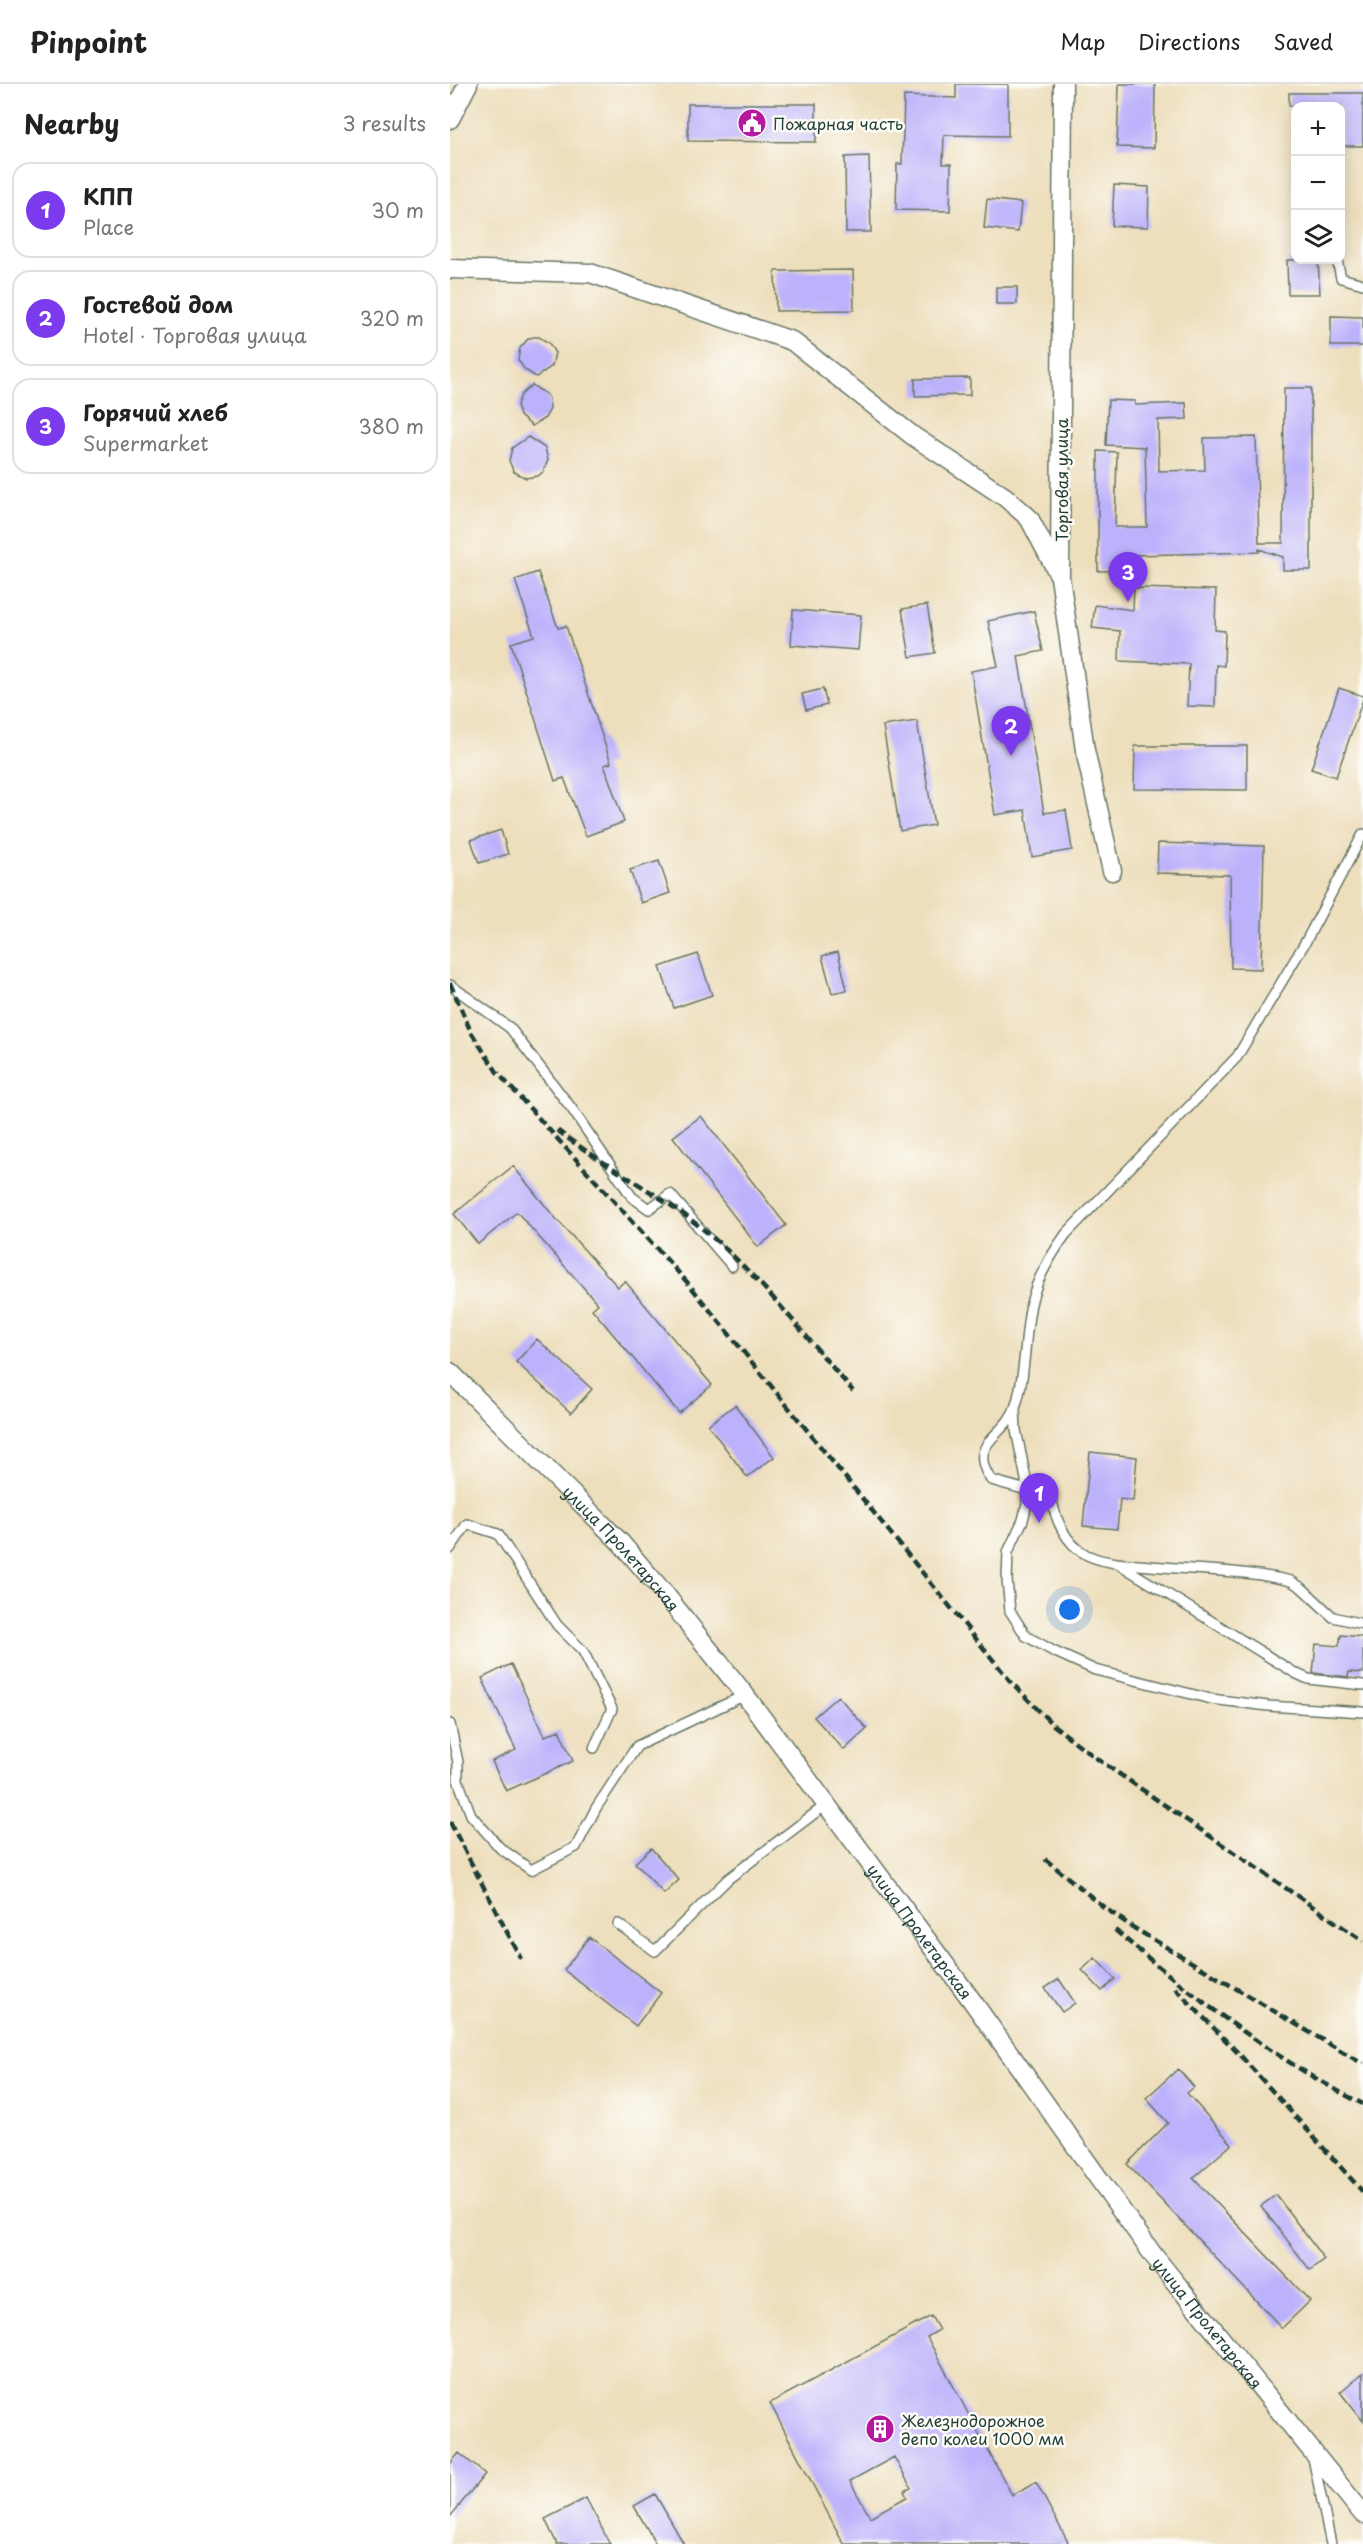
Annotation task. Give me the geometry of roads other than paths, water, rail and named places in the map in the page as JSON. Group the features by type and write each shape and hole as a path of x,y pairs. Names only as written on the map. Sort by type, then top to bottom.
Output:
{"street":[{"path":"455,101 468,84"},
{"name":"Торговая улица","path":"1064,84 1060,577 1086,750 1112,871"},
{"path":"450,269 590,273 792,341 913,436 1005,497 1029,518 1060,577"},
{"name":"улица Пролетарская","path":"450,1372 621,1543 745,1695 970,1998 1148,2247 1363,2514"}],"lane":[{"path":"1338,264 1341,278 1363,284"},
{"path":"1363,834 1306,941 1237,1057 1066,1234 1056,1249 1031,1303 1016,1409 1016,1430 1027,1490 1023,1520 1008,1552 1007,1580 1010,1611 1026,1636 1095,1670 1211,1699 1246,1704 1363,1712"},
{"path":"450,985 510,1028 572,1109 632,1197 649,1209 670,1194 732,1266"},
{"path":"1016,1409 1008,1422 987,1443 982,1454 982,1465 991,1480 1051,1494 1057,1520 1074,1545 1086,1554 1117,1563 1291,1581 1302,1588 1333,1617 1363,1624"},
{"path":"450,1549 467,1524 498,1534 557,1625 583,1651 612,1709 594,1748"},
{"path":"1117,1563 1295,1673 1308,1679 1363,1685"},
{"path":"450,1724 458,1762 458,1780 471,1815 500,1848 531,1870 576,1847 596,1808 637,1746 745,1695"},
{"path":"618,1924 655,1951 728,1879 827,1804"},
{"path":"1312,2453 1331,2544"}],"railway":[{"path":"450,983 471,1032 497,1072 687,1282 1011,1682 1052,1724 1096,1758 1363,1941"},
{"path":"557,1130 674,1207 711,1236 767,1291 853,1391"},
{"path":"450,1822 521,1959"},
{"path":"1045,1859 1105,1908 1134,1928 1363,2064"},
{"path":"1115,1930 1203,2002 1265,2046 1363,2104"},
{"path":"1175,1988 1240,2055 1363,2192"}],"place":[{"name":"Пожарная часть","path":"752,123"},
{"name":"Горячий хлеб","path":"1128,602"},
{"name":"Гостевой дом","path":"1011,756"},
{"name":"КПП","path":"1039,1523"},
{"name":"Железнодорожное депо колеи 1000 мм","path":"880,2429"}]}
